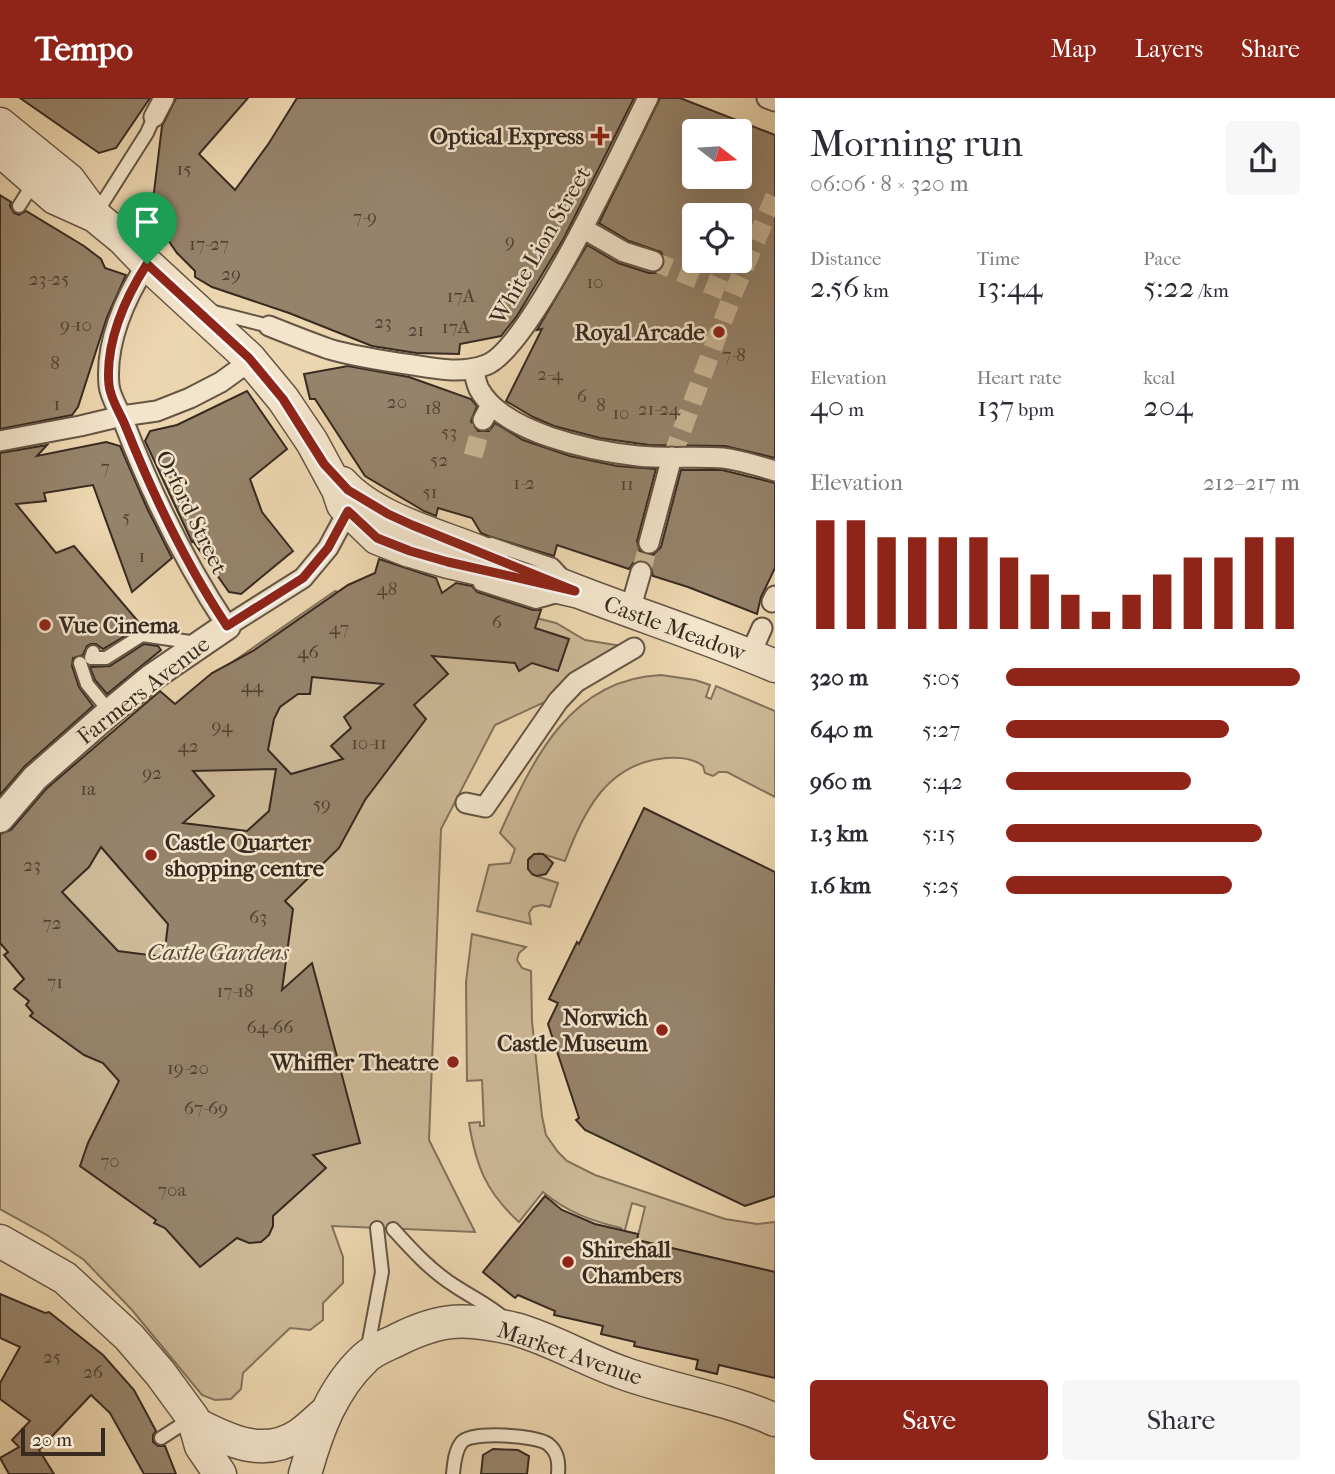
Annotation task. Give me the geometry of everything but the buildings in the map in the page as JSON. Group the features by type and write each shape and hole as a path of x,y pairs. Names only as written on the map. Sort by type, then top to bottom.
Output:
{"street":[{"path":"154,117 164,98"},
{"name":"White Lion Street","path":"269,326 331,349 382,360 449,371 473,369 489,364 507,349 529,318 584,229 648,98"},
{"path":"767,98 775,101"},
{"path":"0,124 69,180 95,216 135,250 249,358 283,399 324,464"},
{"path":"0,150 27,193 55,198 95,216"},
{"path":"584,229 624,252 653,261"},
{"name":"Orford Street","path":"147,264 124,305 111,349 109,387 149,485 204,592 227,626"},
{"path":"0,441 157,411 221,382 249,358"},
{"path":"473,369 487,412 572,443 639,456 727,458 775,471"},
{"path":"649,543 672,457"},
{"name":"Castle Meadow","path":"324,464 348,511 377,538 448,562 575,591"},
{"name":"Castle Meadow","path":"324,464 348,490 412,525 575,591 762,650"},
{"name":"Farmers Avenue","path":"0,819 35,778 151,678 303,578 328,548 348,511"},
{"path":"629,610 641,572"},
{"path":"466,803 485,807 552,698 634,648"},
{"path":"0,1241 65,1278 100,1308 160,1374 194,1421 201,1446 220,1474"},
{"name":"Market Avenue","path":"305,1474 325,1413 366,1356 417,1330 458,1320 517,1330 623,1374 704,1396 775,1420"},
{"name":"Market Avenue","path":"704,1396 775,1399"},
{"path":"194,1421 225,1439 261,1448 281,1444 299,1436 325,1413"}],"lane":[{"path":"95,216 147,133 154,117"},
{"name":"White Lion Street","path":"196,307 269,326"},
{"path":"93,652 92,658 106,658 142,635 201,644"},
{"path":"80,663 88,684 110,712"},
{"path":"366,1356 382,1272 377,1228"},
{"path":"393,1229 420,1259 453,1285 492,1307 517,1330"},
{"path":"161,1438 194,1421"},
{"path":"453,1474 454,1462 462,1442 471,1436 483,1434 541,1440 555,1452 558,1474"}],"green space":[{"name":"Castle Gardens","path":"335,591 379,603 476,603 556,623 585,640 634,648 627,664 495,725 441,829 429,1140 475,1232 332,1226 343,1257 343,1283 323,1303 323,1320 310,1330 290,1328 243,1373 241,1389 231,1399 215,1400 202,1395 132,1310 84,1260 47,1235 0,1209 0,865 205,681"},
{"path":"661,675 710,685 706,697 711,699 716,686 775,711 775,797 727,772 719,772 713,776 705,773 703,766 690,760 671,758 645,762 628,769 600,793 580,825 565,861 539,853 529,858 528,866 533,875 558,883 550,907 533,907 529,913 531,924 477,911 489,865 510,863 515,849 500,833 526,778 559,728 579,707 602,691 629,680"},
{"path":"472,934 526,947 519,953 517,960 522,968 531,971 532,1021 542,1116 546,1135 558,1152 567,1161 595,1175 725,1219 757,1224 775,1222 775,1272 637,1240 645,1207 632,1203 624,1234 621,1228 580,1215 543,1192 519,1222 498,1200 479,1165 469,1123 480,1122 480,1126 484,1126 482,1080 467,1081 466,982"}],"tunnel":[{"path":"672,457 733,294 775,196"},
{"path":"653,261 733,294"},
{"path":"473,456 483,420"},
{"path":"641,572 649,543"}],"place":[{"name":"Optical Express","path":"600,136"},
{"name":"Royal Arcade","path":"719,332"},
{"name":"Vue Cinema","path":"45,625"},
{"name":"Castle Quarter shopping centre","path":"151,855"},
{"name":"Norwich Castle Museum","path":"662,1030"},
{"name":"Whiffler Theatre","path":"453,1062"},
{"name":"Shirehall Chambers","path":"568,1262"}],"route":[{"path":"147,264 249,358 283,399 324,464 348,490 412,525 575,591 410,551 377,538 348,511 328,548 303,578 227,626 204,592 149,485 109,387 111,349 124,305 147,264"}]}
